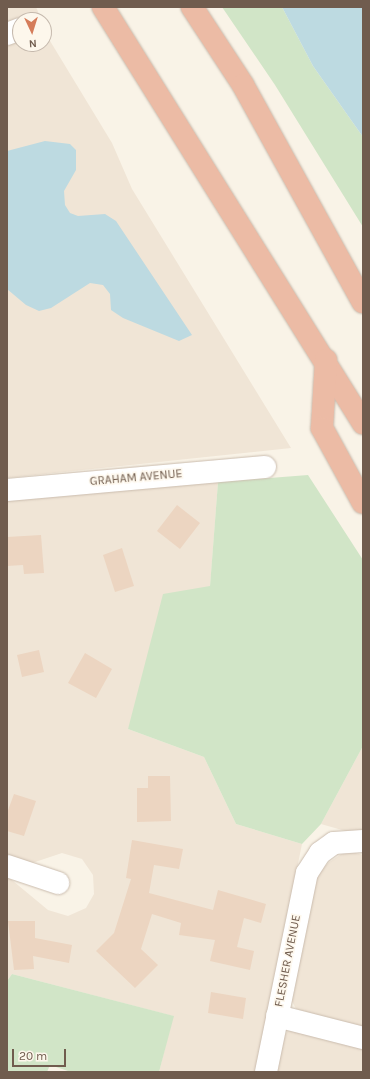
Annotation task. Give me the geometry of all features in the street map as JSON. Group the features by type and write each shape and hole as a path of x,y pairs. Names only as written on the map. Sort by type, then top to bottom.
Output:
{"highway":[{"path":"103,7 326,360 363,423"},
{"path":"192,7 243,85 363,302"},
{"path":"326,360 322,428 363,504"}],"street":[{"name":"GRAHAM AVENUE","path":"7,490 265,466"},
{"name":"FLESHER AVENUE","path":"266,1072 302,887 307,873 320,853 334,843 363,841"},
{"path":"7,866 58,884"},
{"path":"278,1016 363,1038"}],"shaded area":[{"path":"7,7 36,7 38,12 12,12 12,24 7,26"},
{"path":"12,40 12,52 52,52 52,44 112,143 132,189 291,448 7,478 7,42"},
{"path":"218,482 210,587 128,729 204,757 236,824 302,844 255,1072 159,1072 173,1016 12,974 7,981 7,876 48,910 68,916 86,908 94,894 93,875 82,859 62,853 29,864 7,855 7,501"},
{"path":"363,746 363,836 321,824"},
{"path":"352,852 363,855 363,1028 296,1009 290,997 318,875 328,863 343,853"},
{"path":"299,1029 363,1048 363,1072 275,1072 282,1037 288,1031"}],"green space":[{"path":"222,7 282,7 313,66 363,137 363,227 275,85"},
{"path":"308,475 363,560 363,746 321,824 302,844 236,824 204,757 128,729 163,594 210,586 218,482"},
{"path":"12,974 174,1016 159,1072 71,1072 50,1065 47,1072 7,1072 7,981"}],"water":[{"path":"282,7 363,7 363,137 313,66"},
{"path":"45,141 70,144 76,150 76,170 64,191 65,205 70,213 78,216 105,214 116,221 192,335 179,341 123,318 111,310 110,294 103,285 90,283 51,308 39,311 26,305 7,289 7,151"}],"building":[{"path":"177,505 200,523 180,549 157,531"},
{"path":"41,535 44,573 24,574 23,565 7,566 7,537"},
{"path":"122,548 134,586 115,592 103,555"},
{"path":"39,650 44,672 22,677 17,655"},
{"path":"85,653 112,669 96,698 68,683"},
{"path":"148,776 170,776 171,821 137,822 137,788 148,788"},
{"path":"14,794 36,801 24,836 7,831 7,813"},
{"path":"132,840 183,849 179,869 154,865 149,893 213,910 218,890 266,904 261,923 244,918 237,947 254,951 250,970 210,961 215,940 179,935 181,923 152,914 141,949 158,965 135,988 96,951 114,933 131,879 126,878"},
{"path":"8,921 35,921 35,938 72,945 69,963 33,956 34,969 14,970"},
{"path":"211,992 246,998 243,1019 208,1013"}]}
